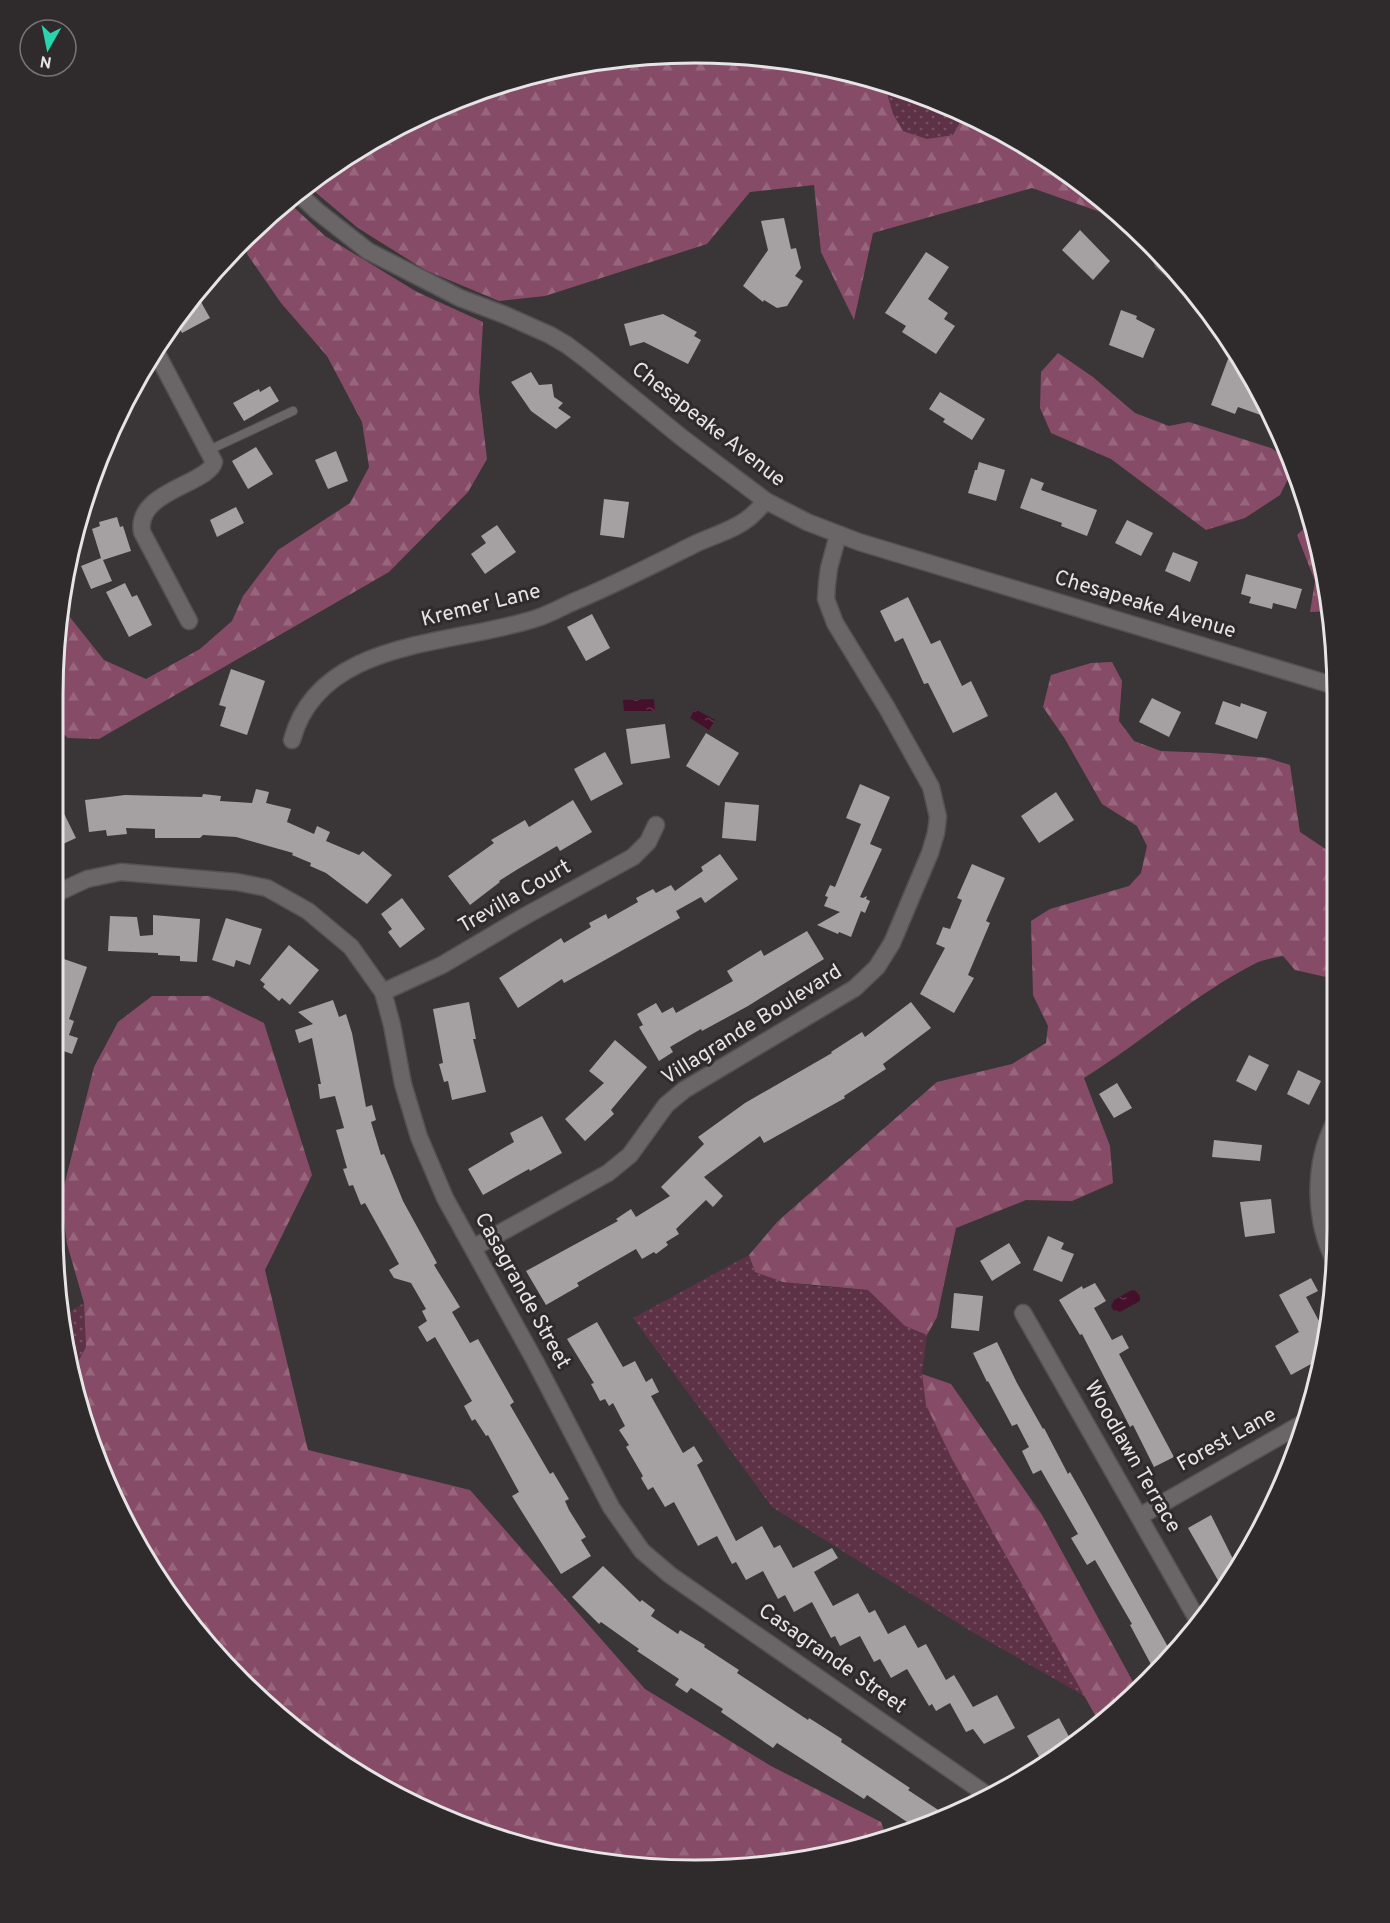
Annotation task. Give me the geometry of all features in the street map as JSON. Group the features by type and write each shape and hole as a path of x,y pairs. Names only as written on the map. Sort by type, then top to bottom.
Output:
{"street":[{"name":"Chesapeake Avenue","path":"304,199 368,251 460,298 505,315 567,345 681,437 766,501 807,522 838,535 1327,683"},
{"path":"160,360 214,462 211,469 156,501 144,511 140,521 142,532 189,621"},
{"name":"Kremer Lane","path":"292,740 298,722 308,704 342,673 356,664 411,646 541,617 639,573 749,519 766,501"},
{"name":"Villagrande Boulevard","path":"473,1248 608,1173 630,1155 666,1105 684,1090 855,988 877,967 892,944 930,853 938,817 931,787 887,708 835,623 826,599 829,568 838,535"},
{"name":"Trevilla Court","path":"383,992 442,965 525,915 633,857 648,842 656,825"},
{"name":"Casagrande Street","path":"63,890 87,879 121,872 237,882 267,888 309,911 351,947 383,992 403,1084 419,1137 445,1198 540,1369 611,1507 642,1551 670,1575 982,1791"},
{"path":"1327,1142 1321,1165 1319,1190 1320,1213 1327,1242"},
{"name":"Woodlawn Terrace","path":"1023,1313 1195,1615"},
{"name":"Forest Lane","path":"1140,1515 1294,1428"}],"lane":[{"path":"209,450 293,411"}],"shaded area":[{"path":"887,94 960,121 953,135 927,139 903,131 893,114"},
{"path":"749,1255 755,1272 813,1286 868,1290 905,1326 927,1335 922,1374 926,1405 952,1459 1086,1697 969,1630 772,1507 633,1318"},
{"path":"84,1303 86,1347 78,1362 75,1351 68,1312"}],"green space":[{"path":"695,63 777,68 818,75 887,94 893,114 903,131 927,139 953,135 960,121 1011,148 1046,170 1104,213 1032,188 873,233 854,320 821,252 814,185 750,192 707,244 545,296 499,301 425,270 358,228 314,191 379,148 415,128 492,97 572,75 654,64"},
{"path":"294,207 325,236 417,292 483,322 479,392 487,459 468,492 389,572 99,739 68,738 63,734 64,654 68,615 104,660 146,679 200,649 232,621 243,596 278,550 350,503 369,467 362,422 327,356 281,303 247,254 248,248"},
{"path":"1058,353 1093,377 1135,413 1169,426 1189,422 1271,448 1279,453 1288,479 1280,495 1245,518 1206,530 1111,459 1051,433 1040,408 1041,372"},
{"path":"1304,528 1322,611 1310,612 1315,581 1297,535"},
{"path":"1112,662 1122,681 1119,721 1134,741 1161,751 1268,758 1290,765 1300,832 1327,850 1327,976 1295,970 1283,956 1259,962 1233,975 1084,1078 1110,1146 1113,1183 1072,1201 1026,1200 956,1228 937,1317 927,1335 905,1326 868,1290 783,1282 755,1272 749,1255 778,1221 937,1082 1012,1064 1046,1043 1048,1026 1033,995 1031,921 1050,909 1129,886 1141,873 1147,846 1137,826 1102,804 1065,739 1043,707 1051,675 1091,663"},
{"path":"152,996 209,996 264,1023 312,1175 265,1270 308,1450 470,1490 645,1689 771,1766 881,1822 884,1830 818,1848 777,1855 695,1860 613,1855 531,1838 453,1812 379,1775 310,1729 248,1675 194,1613 148,1544 128,1508 97,1431 78,1362 86,1347 84,1303 67,1244 63,1190 94,1067 118,1022"},
{"path":"922,1374 951,1384 1042,1515 1134,1683 1096,1716 952,1459 926,1405"}],"water":[{"path":"654,699 655,711 624,711 623,700"},
{"path":"695,709 715,720 709,730 690,718"},
{"path":"1132,1290 1140,1296 1140,1301 1120,1312 1114,1311 1111,1306 1114,1300"}],"building":[{"path":"784,218 791,249 796,248 801,268 795,276 803,281 787,306 777,308 764,300 763,302 743,286 768,250 761,221"},
{"path":"1080,230 1110,261 1093,280 1062,250"},
{"path":"926,252 949,267 928,299 948,313 944,319 955,326 936,354 902,332 906,326 885,313"},
{"path":"201,302 210,318 182,333 180,330"},
{"path":"1121,310 1137,316 1136,319 1155,329 1143,358 1109,345"},
{"path":"663,314 697,332 694,336 701,340 688,364 644,342 630,346 624,324"},
{"path":"1228,359 1262,416 1238,407 1235,414 1211,405"},
{"path":"531,372 539,385 552,384 554,397 563,403 558,408 571,417 556,429 531,411 511,382"},
{"path":"270,386 279,401 244,421 233,403 259,389 260,392"},
{"path":"940,392 985,419 972,440 943,422 945,419 929,409"},
{"path":"256,447 273,474 248,489 232,461"},
{"path":"336,451 348,481 328,489 315,460"},
{"path":"979,462 1005,470 996,501 968,493"},
{"path":"1031,478 1044,483 1041,490 1097,510 1087,536 1061,526 1062,523 1020,508"},
{"path":"604,499 629,502 624,538 600,535"},
{"path":"236,507 244,523 217,537 210,520"},
{"path":"117,517 120,527 123,526 131,551 103,560 112,581 91,589 81,566 101,558 92,529 100,526 99,522"},
{"path":"1127,520 1153,533 1141,556 1115,543"},
{"path":"497,525 516,552 485,574 471,554 486,543 481,536"},
{"path":"1173,552 1198,562 1190,582 1165,571"},
{"path":"1246,574 1302,589 1296,609 1273,603 1272,609 1249,603 1251,597 1241,594"},
{"path":"125,583 132,597 137,595 152,625 129,637 106,592"},
{"path":"908,597 931,644 940,640 962,686 971,681 988,716 953,733 928,683 924,684 903,638 895,642 880,611"},
{"path":"592,614 610,648 586,661 567,627"},
{"path":"231,669 265,681 247,735 220,726 226,707 219,705"},
{"path":"1152,698 1181,712 1169,737 1139,722"},
{"path":"1223,701 1240,707 1241,703 1267,712 1257,739 1215,724"},
{"path":"665,724 670,758 631,764 626,729"},
{"path":"706,733 739,753 719,786 686,766"},
{"path":"605,752 623,784 591,801 574,769"},
{"path":"860,784 890,797 870,844 882,849 860,897 867,896 866,899 870,901 865,913 861,911 851,937 817,925 840,912 824,906 828,897 825,896 830,885 835,887 861,824 846,818"},
{"path":"256,789 269,792 266,803 291,809 287,822 314,834 317,826 330,832 326,841 359,855 363,851 392,875 367,904 326,873 310,866 311,863 292,855 293,853 236,837 203,835 200,838 155,838 155,829 126,828 127,834 107,836 106,830 89,832 85,800 125,795 202,797 203,794 221,796 220,801 252,803"},
{"path":"1056,792 1074,820 1039,843 1021,816"},
{"path":"573,800 592,832 560,851 557,846 518,869 470,905 448,876 494,843 491,840 525,820 529,827"},
{"path":"725,802 759,805 756,841 722,838"},
{"path":"63,811 76,838 63,844"},
{"path":"720,854 738,879 705,903 701,897 676,911 680,918 564,983 562,979 518,1008 499,978 561,938 564,943 591,927 589,923 606,914 608,919 638,902 636,898 653,889 656,893 671,885 675,891 703,871 701,867"},
{"path":"972,864 1005,878 986,921 990,923 968,975 974,978 954,1013 920,994 945,948 936,944 943,927 950,929 962,900 957,898"},
{"path":"402,898 425,929 400,948 388,932 392,929 381,914"},
{"path":"153,915 200,919 197,962 180,961 180,956 158,955 158,953 108,951 110,916 137,917 140,936 153,935"},
{"path":"226,918 262,929 250,965 236,960 234,967 212,960"},
{"path":"807,931 824,959 748,1006 670,1047 673,1052 659,1061 639,1027 643,1025 637,1014 656,1003 662,1013 673,1007 676,1013 733,981 727,971 761,950 764,956"},
{"path":"289,945 319,970 290,1005 282,998 279,1001 263,987 265,984 260,980"},
{"path":"63,959 87,967 69,1019 74,1021 69,1035 78,1038 72,1054 63,1051"},
{"path":"333,1000 339,1017 346,1014 352,1033 366,1107 372,1105 376,1120 371,1122 381,1155 384,1154 403,1201 437,1263 434,1265 460,1307 452,1312 470,1343 478,1339 514,1402 510,1405 550,1474 553,1472 569,1499 565,1501 569,1510 586,1537 581,1540 591,1556 561,1574 512,1496 519,1492 488,1435 486,1436 475,1419 472,1421 464,1406 472,1401 435,1337 427,1342 418,1327 427,1321 422,1311 426,1309 411,1283 394,1278 389,1270 399,1264 365,1203 361,1205 353,1185 349,1186 343,1169 347,1168 336,1130 344,1128 335,1096 320,1099 318,1084 321,1084 312,1038 299,1043 295,1030 313,1024 298,1012"},
{"path":"469,1002 476,1039 473,1039 486,1092 452,1100 448,1081 444,1082 439,1064 443,1063 433,1009"},
{"path":"911,1002 931,1028 883,1064 886,1069 844,1096 845,1098 764,1143 760,1136 704,1177 723,1196 713,1207 706,1200 676,1229 679,1234 666,1242 668,1245 656,1254 654,1252 642,1259 636,1249 577,1283 579,1286 546,1305 526,1271 618,1221 616,1219 631,1209 636,1217 670,1196 661,1187 704,1144 698,1137 745,1103 832,1053 862,1032 865,1037"},
{"path":"615,1040 647,1067 611,1110 614,1114 585,1141 565,1119 604,1083 589,1071"},
{"path":"1249,1055 1269,1065 1256,1091 1236,1081"},
{"path":"1298,1070 1321,1081 1309,1105 1287,1094"},
{"path":"1117,1083 1132,1108 1114,1118 1099,1094"},
{"path":"542,1116 562,1153 483,1195 468,1169 514,1142 510,1133"},
{"path":"1214,1140 1262,1145 1260,1161 1212,1157"},
{"path":"1271,1199 1275,1233 1245,1237 1240,1202"},
{"path":"1048,1236 1064,1243 1061,1249 1074,1254 1062,1282 1033,1270"},
{"path":"1009,1243 1021,1263 992,1281 980,1261"},
{"path":"1311,1278 1318,1291 1306,1297 1320,1320 1312,1364 1291,1375 1275,1346 1299,1332 1279,1295"},
{"path":"1095,1283 1106,1301 1094,1308 1112,1340 1122,1335 1129,1348 1119,1354 1174,1457 1154,1467 1133,1425 1130,1427 1082,1334 1080,1335 1059,1300 1082,1286 1083,1289"},
{"path":"954,1293 983,1296 979,1331 951,1328"},
{"path":"597,1322 623,1367 635,1361 646,1382 652,1378 659,1392 651,1396 683,1453 694,1446 703,1461 697,1465 736,1541 762,1526 774,1548 780,1545 793,1568 832,1548 838,1558 814,1572 833,1606 858,1593 869,1613 875,1610 888,1634 905,1625 918,1648 926,1644 946,1680 954,1675 973,1707 997,1695 1015,1728 984,1744 973,1729 966,1732 950,1703 936,1711 932,1704 929,1706 907,1669 891,1678 880,1659 874,1662 860,1636 840,1646 835,1636 831,1638 812,1602 794,1612 785,1595 778,1599 763,1571 746,1580 736,1562 732,1564 717,1536 698,1546 674,1502 665,1507 653,1487 648,1490 641,1478 643,1476 626,1447 629,1445 619,1430 625,1426 613,1403 609,1406 605,1399 600,1401 591,1384 594,1383 567,1339"},
{"path":"997,1342 1017,1383 1068,1474 1070,1472 1168,1647 1151,1665 1130,1625 1132,1624 1095,1560 1087,1565 1071,1538 1078,1534 1041,1470 1033,1474 1022,1451 1029,1447 1017,1424 1012,1426 973,1353"},
{"path":"1211,1515 1233,1559 1218,1581 1188,1528"},
{"path":"603,1566 640,1602 642,1600 655,1610 651,1616 678,1634 680,1630 705,1645 704,1647 739,1670 737,1673 808,1720 809,1718 842,1739 841,1742 940,1811 908,1822 867,1795 864,1799 777,1743 773,1748 721,1712 723,1709 691,1688 687,1693 675,1685 679,1679 637,1651 639,1649 601,1622 599,1624 572,1597"},
{"path":"1059,1718 1069,1737 1039,1757 1027,1736"}]}
